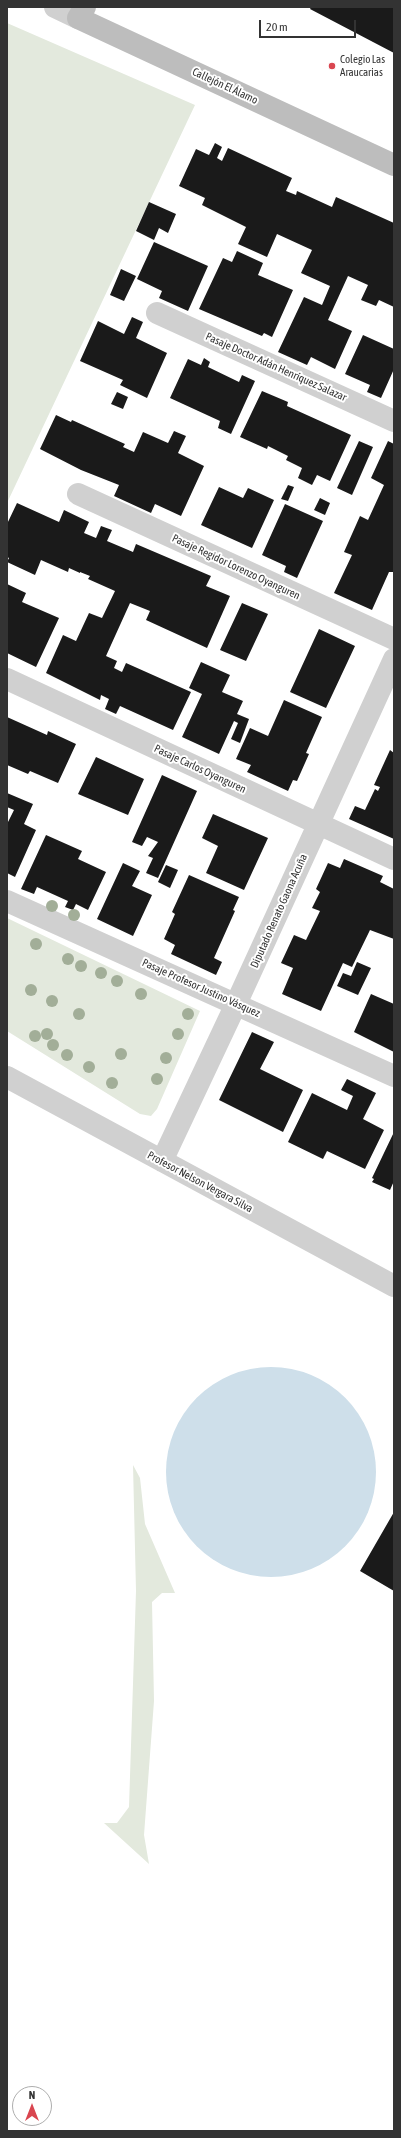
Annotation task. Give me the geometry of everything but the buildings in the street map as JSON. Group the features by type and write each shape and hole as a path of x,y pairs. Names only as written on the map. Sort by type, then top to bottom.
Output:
{"street":[{"name":"Callejón El Álamo","path":"55,7 81,12 394,165"},
{"name":"Pasaje Doctor Adán Henríquez Salazar","path":"157,313 394,420"},
{"name":"Pasaje Regidor Lorenzo Oyanguren","path":"78,494 394,639"},
{"name":"Diputado Renato Gaona Acuña","path":"162,1161 236,1004 394,659"},
{"name":"Pasaje Carlos Oyanguren","path":"7,679 394,859"},
{"name":"Pasaje Profesor Justino Vásquez","path":"7,901 394,1076"},
{"name":"Profesor Nelson Vergara Silva","path":"7,1077 394,1286"}],"shaded area":[{"path":"7,23 195,105 7,503"},
{"path":"7,918 200,1011 157,1109 151,1116 140,1114 7,1031"},
{"path":"133,1465 140,1478 145,1524 175,1593 162,1593 152,1602 154,1701 144,1835 149,1864 104,1823 117,1823 129,1807 136,1591"}],"water":[{"path":"261,1367 281,1367 301,1371 321,1379 338,1391 352,1405 364,1422 372,1442 376,1462 376,1482 372,1502 364,1522 352,1539 338,1553 321,1565 301,1573 281,1577 261,1577 241,1573 221,1565 204,1553 190,1539 178,1522 170,1502 166,1482 166,1462 170,1442 178,1422 190,1405 204,1391 221,1379 241,1371"}],"place":[{"name":"Colegio Las Araucarias","path":"332,66"}]}
